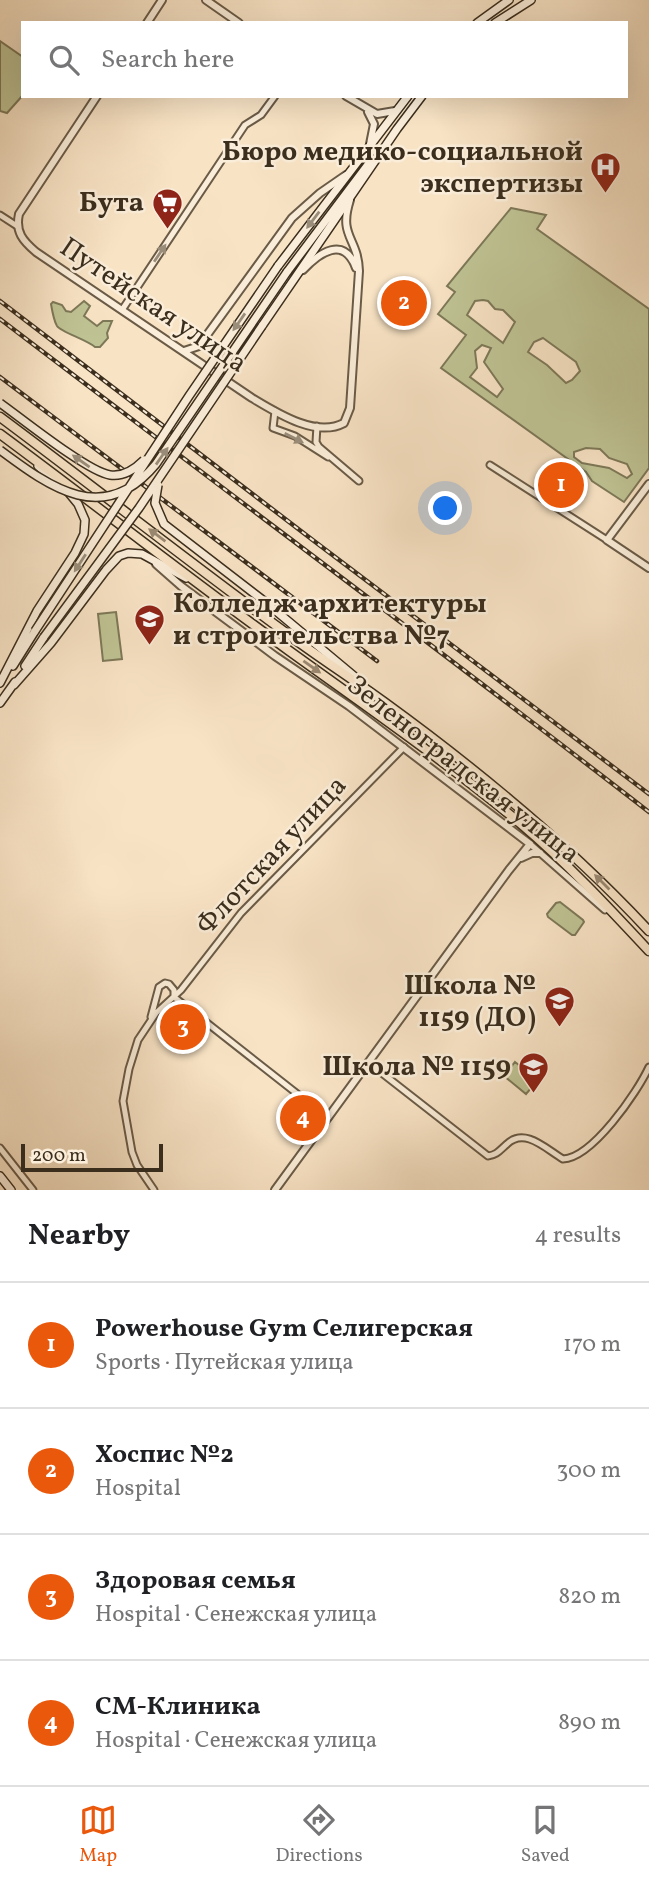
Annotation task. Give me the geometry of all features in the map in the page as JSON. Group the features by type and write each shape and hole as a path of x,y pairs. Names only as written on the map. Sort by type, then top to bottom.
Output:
{"main road":[{"path":"479,21 509,0"},
{"path":"498,21 531,0"},
{"path":"32,629 278,266 406,98"},
{"path":"0,703 134,515 420,98"},
{"path":"0,450 49,485 75,495 108,495 137,483 156,464 342,196 397,129"},
{"path":"0,402 88,466 105,474 121,475 131,471 158,444"},
{"path":"0,417 294,639 385,702"},
{"path":"0,684 78,548 85,524 78,504 69,493 1,435"},
{"path":"1,435 287,649 376,712 523,825 579,877 647,952"},
{"path":"171,460 157,487 155,498 164,524 530,816 580,860 649,931"},
{"path":"13,685 51,643 115,559 124,554 138,553 147,557 237,611"},
{"path":"0,1176 11,1190"}],"street":[{"path":"148,21 162,0"},
{"path":"206,0 236,21"},
{"path":"494,9 502,10 503,14 498,21"},
{"path":"0,215 17,226 22,208 96,98"},
{"path":"122,310 245,125 260,117 274,98"},
{"path":"349,98 371,115 374,124 368,148"},
{"path":"408,98 415,105"},
{"path":"364,108 384,115 398,109"},
{"path":"184,351 199,346 292,218 320,193 349,173"},
{"path":"328,457 316,442 317,426 336,427 344,423 349,415 358,284 358,259 345,222 351,196"},
{"name":"Путейская улица","path":"17,226 22,239 36,252 122,310 275,411 317,426"},
{"path":"296,278 316,256 332,250 343,252 352,259 357,269 358,284"},
{"name":"Путейская улица","path":"275,411 273,428 295,436 359,481"},
{"path":"490,465 649,568"},
{"path":"607,540 649,484"},
{"name":"Зеленоградская улица","path":"147,557 209,607 404,747 530,845 593,898 647,952"},
{"name":"Флотская улица","path":"154,1190 137,1165 132,1152 123,1101 136,1045 160,1008 174,997 241,913 404,747"},
{"path":"275,1190 530,845"},
{"path":"516,861 532,853 540,853"},
{"name":"Флотская улица","path":"150,1021 159,988 163,984 169,984 174,990 174,997"},
{"path":"174,997 328,1118"},
{"path":"369,1063 488,1156 496,1155 518,1137 529,1138 562,1159 573,1158 597,1139 643,1079 649,1067"},
{"path":"0,1148 33,1190"}],"green space":[{"path":"0,41 21,56 21,97 7,113 0,111"},
{"path":"511,208 546,215 537,229 649,309 649,468 624,502 441,368 466,335 438,314 455,292 447,286","holes":["475,301 488,301 495,309 503,310 515,322 503,343 467,315","543,338 576,362 580,371 566,383 528,352 534,342","482,345 491,348 484,362 503,389 497,397 470,377 477,368 475,351","586,448 600,449 609,458 627,464 632,474 627,478 609,468 582,463 574,457 574,452"]},
{"path":"84,301 90,306 84,316 97,326 103,321 112,321 107,333 108,338 100,347 64,331 55,321 51,304 53,302 71,312"},
{"path":"116,612 122,659 103,661 98,614"},
{"path":"560,902 584,922 575,935 548,917 547,914"},
{"path":"515,1062 538,1080 526,1094 504,1076"}],"railway":[{"path":"0,301 649,794"},
{"path":"0,319 649,812"},
{"path":"0,377 377,661"}],"place":[{"name":"Бюро медико-социальной экспертизы","path":"606,195"},
{"name":"Бута","path":"167,230"},
{"name":"Хоспис №2","path":"404,303"},
{"name":"Powerhouse Gym Селигерская","path":"561,485"},
{"name":"Колледж архитектуры и строительства №7","path":"150,647"},
{"name":"Здоровая семья","path":"183,1027"},
{"name":"Школа № 1159 (ДО)","path":"559,1029"},
{"name":"Школа № 1159","path":"534,1094"},
{"name":"СМ-Клиника","path":"303,1118"}]}
